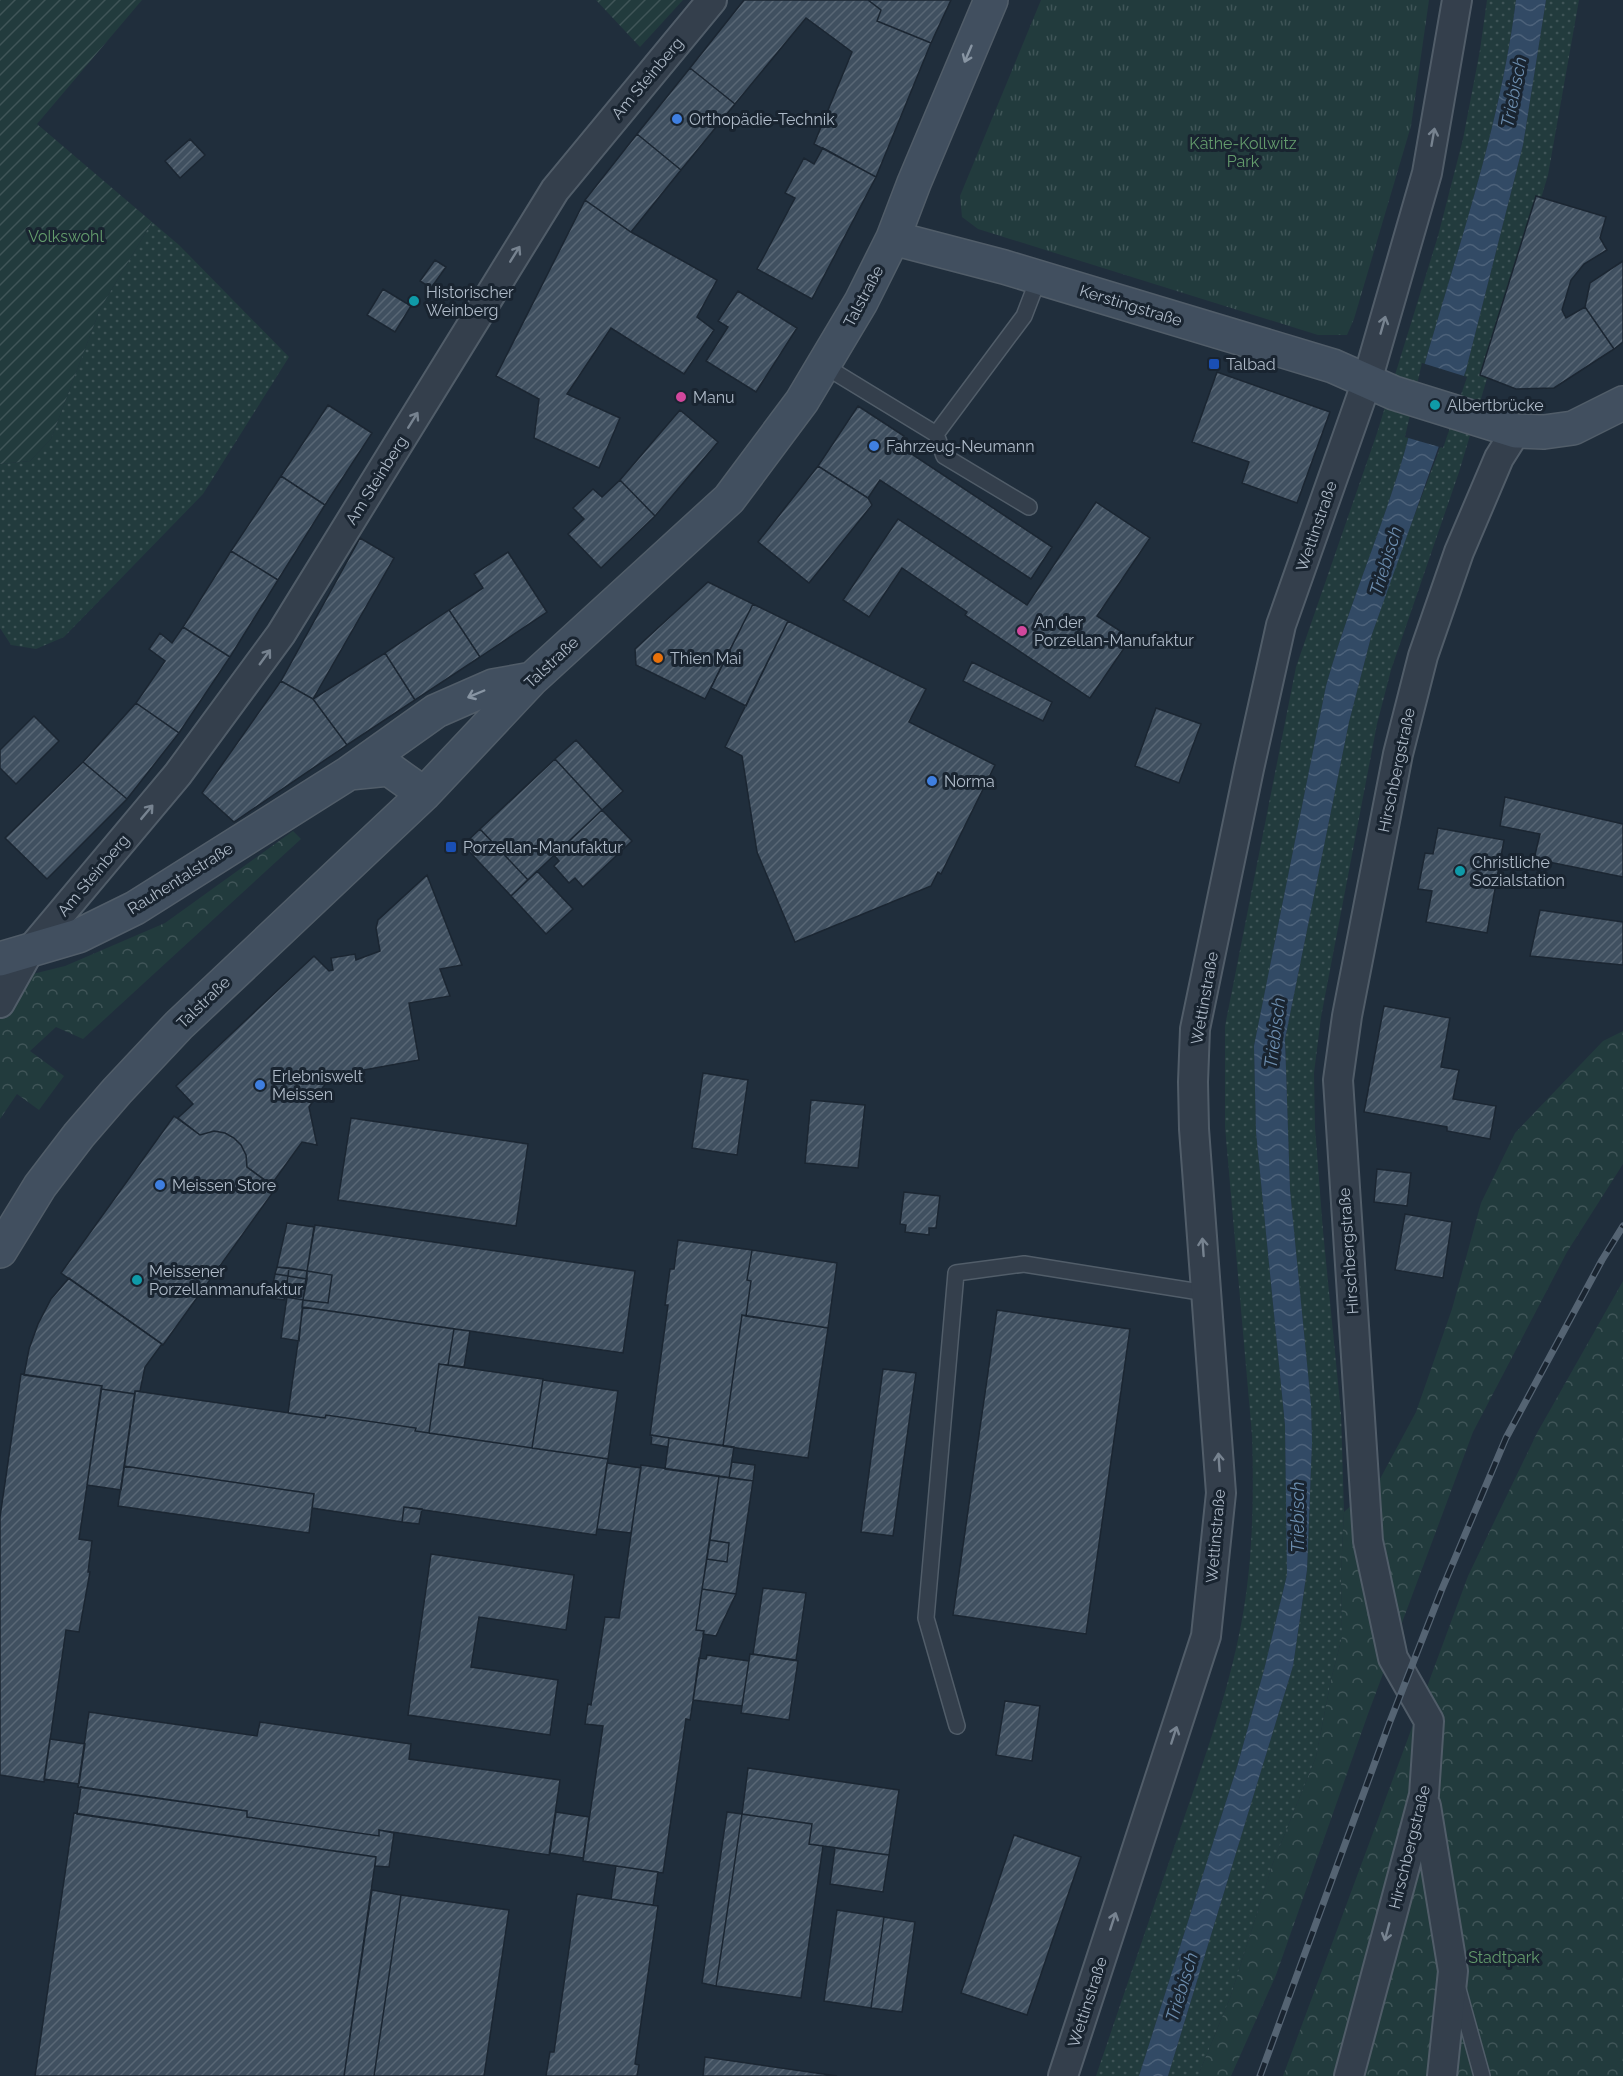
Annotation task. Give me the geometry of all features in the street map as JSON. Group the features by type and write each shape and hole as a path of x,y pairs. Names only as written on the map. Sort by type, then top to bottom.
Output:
{"main road":[{"name":"Talstraße","path":"0,1251 40,1186 117,1091 178,1024 424,794 532,679 729,499 802,401 861,303 893,238 991,0"},
{"name":"Kerstingstraße","path":"893,238 1039,277 1333,366 1380,387"},
{"path":"1380,387 1516,431 1544,432 1573,428 1623,403"},
{"name":"Rauhentalstraße","path":"14,956 78,936 135,908 350,773 436,711 493,686 532,679"},
{"name":"Rauhentalstraße","path":"350,773 389,769 424,794"}],"street":[{"name":"Am Steinberg","path":"14,956 178,774 281,634 555,190 712,0"},
{"name":"Wettinstraße","path":"1063,2076 1206,1636 1221,1492 1194,1129 1195,1029 1281,625 1380,387 1427,173 1457,0"},
{"name":"Hirschbergstraße","path":"1348,2076 1424,1795 1429,1721 1393,1658 1368,1541 1338,1080 1347,1016 1398,754 1423,656 1463,541 1498,458 1516,431"},
{"path":"0,1003 14,956"},
{"path":"1424,1795 1453,1971 1442,2076"}],"lane":[{"path":"936,434 1024,316 1039,277"},
{"path":"824,365 936,434 944,456 1029,507"},
{"path":"957,1726 926,1618 956,1273 1024,1264 1206,1293"},
{"path":"1453,1971 1482,2076"}],"green space":[{"name":"Volkswohl","path":"0,0 142,0 37,124 152,222 100,309 51,439 30,461 0,464"},
{"path":"596,0 683,0 640,47"},
{"name":"Käthe-Kollwitz Park","path":"1041,0 1429,0 1411,126 1354,319 1347,335 1318,335 978,229 962,217 960,196"},
{"path":"1487,0 1516,0 1491,134 1425,365 1404,454 1326,686 1254,1046 1256,1132 1285,1425 1287,1575 1237,1767 1139,2076 1096,2076 1200,1773 1230,1675 1248,1578 1253,1507 1252,1435 1225,1127 1225,1026 1296,667 1377,433 1438,236 1463,139"},
{"path":"1546,0 1579,0 1548,175 1459,472 1391,670 1377,724 1321,1017 1314,1073 1315,1127 1323,1231 1341,1413 1344,1512 1341,1572 1342,1637 1316,1757 1273,1863 1230,1998 1198,2076 1168,2076 1293,1666 1307,1571 1312,1442 1311,1404 1290,1190 1285,1039 1349,722 1371,637 1466,370 1523,145"},
{"path":"152,222 179,245 289,357 203,494 64,637 36,649 11,645 0,628 0,464 30,461 51,439 100,309"},
{"path":"293,831 301,839 83,1039 56,1027 30,1051 64,1076 39,1110 17,1094 0,1119 0,982 65,966 165,923"},
{"path":"1623,1031 1623,1164 1567,1252 1473,1432 1368,1714 1276,1975 1231,2076 1198,2076 1230,1998 1273,1863 1316,1757 1342,1637 1341,1572 1344,1512 1380,1479 1416,1412 1452,1309 1481,1203 1515,1133 1603,1041"},
{"name":"Stadtpark","path":"1623,1281 1623,2076 1283,2076 1468,1576 1537,1433"}],"water":[{"name":"Triebisch","path":"1516,0 1546,0 1523,145 1466,370 1371,637 1349,722 1285,1039 1290,1190 1311,1404 1312,1442 1307,1570 1293,1666 1168,2076 1139,2076 1237,1767 1287,1575 1285,1425 1256,1132 1254,1046 1326,686 1407,442 1425,365 1491,134"}],"pier":[{"path":"1422,363 1467,377 1443,448 1405,437"}],"building":[{"path":"744,0 868,0 881,10 877,21 931,43 876,177 814,144 852,52 806,18 735,104 690,68"},
{"path":"868,0 951,0 931,43 877,21 881,10"},
{"path":"690,68 735,104 681,170 637,134"},
{"path":"637,134 681,170 631,232 585,200"},
{"path":"190,139 205,155 180,178 165,161"},
{"path":"823,148 876,177 812,299 757,269 795,198 785,193 804,158 814,164"},
{"path":"1536,196 1606,217 1600,238 1607,250 1584,264 1571,280 1562,310 1566,318 1585,307 1614,349 1554,388 1516,389 1480,375"},
{"path":"585,200 631,232 717,280 697,317 714,330 684,374 611,328 567,394 620,418 599,468 534,438 539,399 496,376"},
{"path":"435,260 446,267 431,288 420,281"},
{"path":"1623,261 1623,342 1614,349 1585,307 1590,283"},
{"path":"383,289 411,306 395,332 367,315"},
{"path":"738,291 797,328 756,392 706,361 728,327 718,321"},
{"path":"1217,372 1330,412 1297,503 1242,483 1249,462 1192,442"},
{"path":"328,405 372,433 325,505 281,476"},
{"path":"858,406 904,436 898,445 1052,547 1031,579 880,480 868,498 818,466"},
{"path":"680,410 718,442 655,516 620,480"},
{"path":"818,466 868,498 872,505 809,583 758,542"},
{"path":"281,476 325,505 278,580 231,551"},
{"path":"620,480 655,516 601,568 568,534 584,519 573,508 593,489 602,497"},
{"path":"1096,502 1150,538 1097,616 1131,638 1090,698 965,615 967,612 902,568 869,617 843,600 898,519 1027,605"},
{"path":"360,538 394,558 313,699 281,681"},
{"path":"231,551 278,580 230,657 183,627"},
{"path":"508,552 547,612 480,657 449,610 483,588 474,574"},
{"path":"708,582 753,604 705,699 636,665 635,649"},
{"path":"753,604 788,621 746,706 711,688"},
{"path":"449,610 480,657 415,700 385,653"},
{"path":"788,621 926,689 909,722 995,765 941,874 938,872 931,886 795,942 757,852 742,756 725,747"},
{"path":"183,627 230,657 179,733 136,703 165,661 149,649 160,633 172,643"},
{"path":"385,653 415,700 347,745 313,699"},
{"path":"972,662 1052,702 1043,721 963,681"},
{"path":"281,681 313,699 347,745 234,822 202,793"},
{"path":"136,703 179,733 127,799 83,762"},
{"path":"1156,708 1201,724 1179,783 1135,766"},
{"path":"34,716 59,741 16,784 0,768 0,750"},
{"path":"576,740 623,791 602,810 555,759"},
{"path":"555,759 602,810 528,880 480,829"},
{"path":"83,762 127,799 47,879 5,838"},
{"path":"1505,797 1623,824 1623,877 1534,859 1540,834 1500,826"},
{"path":"602,810 632,841 583,887 575,878 569,883 554,866 559,861 554,855"},
{"name":"Christliche Sozialstation","path":"1438,828 1504,840 1487,933 1426,922 1432,891 1418,889 1425,853 1433,854"},
{"path":"480,829 528,880 511,896 463,845"},
{"path":"537,871 573,909 546,934 511,896"},
{"path":"427,875 462,965 440,969 450,996 409,1003 419,1060 331,1076 309,1107 317,1145 302,1142 271,1185 247,1167 246,1155 234,1138 214,1131 200,1135 178,1118 193,1104 176,1086 314,956 329,971 333,970 331,958 355,954 356,960 380,951 376,928 378,920"},
{"path":"1540,910 1623,922 1623,965 1530,956"},
{"path":"1384,1006 1450,1018 1441,1067 1459,1070 1453,1099 1496,1106 1490,1139 1447,1131 1447,1127 1364,1112"},
{"path":"703,1073 748,1080 737,1155 692,1148"},
{"path":"811,1100 865,1105 858,1168 805,1163"},
{"path":"174,1116 200,1135 214,1131 234,1138 246,1155 247,1167 276,1188 163,1345 61,1273"},
{"path":"351,1118 528,1144 516,1226 338,1200"},
{"path":"1377,1169 1411,1173 1407,1206 1374,1202"},
{"path":"904,1192 940,1196 936,1228 929,1228 929,1235 905,1232 906,1225 900,1224"},
{"path":"1405,1214 1452,1222 1443,1278 1395,1270"},
{"path":"287,1223 314,1227 307,1271 277,1267"},
{"path":"315,1225 635,1271 623,1353 302,1307 303,1300 328,1303 332,1275 307,1271"},
{"path":"678,1240 752,1250 747,1280 751,1281 746,1316 742,1315 723,1446 650,1435 668,1305 665,1305 670,1269 674,1269"},
{"path":"752,1250 837,1263 828,1328 746,1316 751,1281 747,1280"},
{"path":"277,1267 289,1268 288,1276 275,1274"},
{"path":"289,1268 307,1271 307,1279 288,1276"},
{"path":"307,1271 332,1275 328,1303 303,1300"},
{"path":"275,1274 288,1276 284,1300 270,1298"},
{"path":"288,1276 307,1279 303,1300 284,1297"},
{"path":"69,1278 162,1344 145,1367 140,1391 135,1391 135,1394 101,1389 102,1386 24,1375 29,1349 38,1324 51,1299"},
{"path":"287,1297 303,1300 299,1341 281,1338"},
{"path":"303,1307 454,1329 448,1365 439,1364 429,1433 415,1431 416,1428 326,1415 325,1418 288,1413"},
{"path":"997,1310 1130,1329 1086,1634 953,1615"},
{"path":"742,1315 828,1328 808,1458 723,1446"},
{"path":"454,1329 470,1331 464,1367 448,1365"},
{"path":"439,1364 543,1379 532,1448 429,1433"},
{"path":"883,1369 916,1373 893,1536 861,1532"},
{"path":"21,1374 102,1386 79,1539 92,1541 88,1572 90,1572 79,1632 66,1630 44,1782 0,1775 0,1517"},
{"path":"543,1380 618,1391 608,1459 532,1448"},
{"path":"101,1389 135,1394 121,1490 87,1485"},
{"path":"135,1391 325,1418 326,1415 416,1428 415,1431 608,1459 596,1535 404,1507 402,1522 312,1508 314,1494 124,1466"},
{"path":"652,1435 669,1438 668,1447 651,1444"},
{"path":"669,1438 734,1447 729,1478 665,1469"},
{"path":"732,1462 755,1465 753,1481 729,1478"},
{"path":"607,1463 641,1468 631,1533 597,1529"},
{"path":"641,1465 719,1476 696,1630 704,1631 690,1720 686,1719 663,1873 583,1861 603,1726 585,1724 588,1704 591,1705 605,1617 619,1618"},
{"path":"124,1466 314,1494 309,1533 118,1506"},
{"path":"719,1476 753,1481 736,1594 702,1589 707,1559 727,1562 729,1543 710,1540"},
{"path":"404,1507 422,1509 419,1524 402,1522"},
{"path":"710,1540 729,1543 727,1562 707,1559"},
{"path":"431,1554 574,1575 566,1630 479,1617 471,1667 558,1680 550,1735 408,1715"},
{"path":"763,1588 806,1593 796,1660 753,1654"},
{"path":"702,1589 736,1594 716,1636 703,1634 704,1631 696,1630"},
{"path":"750,1654 798,1661 789,1720 741,1713"},
{"path":"707,1655 749,1661 742,1706 693,1700 699,1658 706,1659"},
{"path":"1005,1701 1040,1706 1032,1761 996,1755"},
{"path":"89,1712 257,1736 260,1722 411,1744 409,1759 560,1780 549,1855 379,1830 379,1836 247,1817 247,1811 78,1787"},
{"path":"50,1739 85,1744 79,1784 44,1779"},
{"path":"748,1768 899,1790 889,1855 809,1844 812,1824 742,1814"},
{"path":"81,1787 247,1811 247,1817 379,1836 379,1830 394,1833 389,1867 375,1866 376,1857 77,1814"},
{"path":"556,1812 589,1817 583,1858 550,1853"},
{"path":"727,1812 742,1814 716,1986 702,1983"},
{"path":"74,1813 376,1857 344,2076 35,2076"},
{"path":"742,1814 812,1824 809,1844 823,1846 801,1998 716,1986"},
{"path":"1014,1835 1081,1857 1027,2015 961,1993"},
{"path":"835,1848 889,1855 883,1892 830,1884"},
{"path":"616,1866 658,1872 653,1905 611,1899"},
{"path":"372,1890 401,1895 374,2076 344,2076"},
{"path":"577,1894 658,1906 635,2064 639,2065 637,2076 546,2076 550,2052 554,2052"},
{"path":"401,1895 509,1910 484,2076 374,2076"},
{"path":"837,1910 884,1917 871,2008 824,2001"},
{"path":"884,1917 915,1922 902,2012 871,2008"},
{"path":"705,2057 837,2076 703,2076"}],"railway":[{"path":"1260,2076 1389,1724 1442,1589 1506,1438 1602,1260 1623,1226"}],"place":[{"name":"Orthopädie-Technik","path":"677,119"},
{"name":"Historischer Weinberg","path":"414,301"},
{"name":"Talbad","path":"1214,364"},
{"name":"Manu","path":"681,397"},
{"name":"Albertbrücke","path":"1435,405"},
{"name":"Fahrzeug-Neumann","path":"874,446"},
{"name":"An der Porzellan-Manufaktur","path":"1022,631"},
{"name":"Thien Mai","path":"658,658"},
{"name":"Norma","path":"932,781"},
{"name":"Porzellan-Manufaktur","path":"451,847"},
{"name":"Christliche Sozialstation","path":"1460,871"},
{"name":"Erlebniswelt Meissen","path":"260,1085"},
{"name":"Meissen Store","path":"160,1185"},
{"name":"Meissener Porzellanmanufaktur","path":"137,1280"}]}
